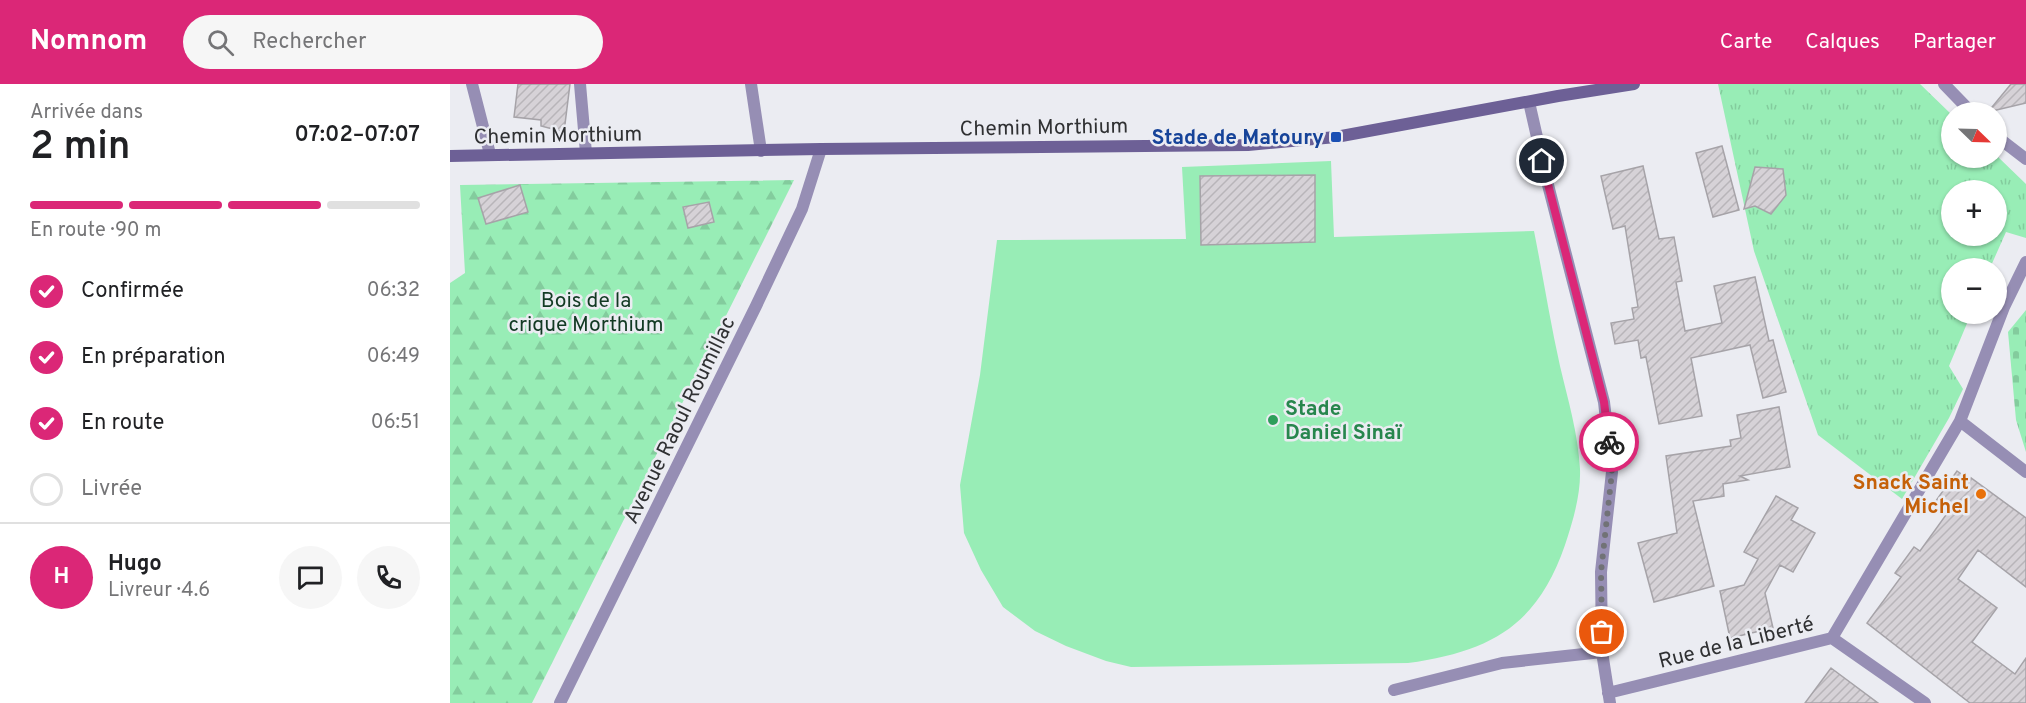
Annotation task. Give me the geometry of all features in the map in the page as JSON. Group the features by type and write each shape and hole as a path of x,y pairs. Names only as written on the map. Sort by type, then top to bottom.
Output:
{"street":[{"path":"472,84 490,154"},
{"path":"580,84 586,153"},
{"path":"751,84 761,151"},
{"name":"Chemin Morthium","path":"450,156 821,149 1248,145 1336,137 1529,102 1577,88 1634,84"},
{"path":"1944,84 1961,102"},
{"path":"1529,102 1604,402 1612,472 1601,572 1602,652 1609,698"},
{"path":"2007,144 2026,159"},
{"name":"Avenue Raoul Roumillac","path":"560,703 802,209 821,149"},
{"path":"1832,638 1960,421 2004,308 2026,262"},
{"path":"1960,421 2026,472"},
{"name":"Rue de la Liberté","path":"1609,698 1832,638 1925,703"},
{"path":"1394,690 1502,663 1602,652"}],"green space":[{"path":"1718,84 1920,84 1941,104 1941,168 2007,168 2007,166 2026,184 2026,238 2007,232 2007,180 1941,180 1941,246 2000,246 1994,258 1941,258 1941,324 1967,324 1949,366 1963,389 1949,418 1902,499 1818,435 1754,251"},
{"name":"Stade Daniel Sinaï","path":"1331,161 1334,237 1534,231 1556,349 1575,430 1580,469 1574,517 1554,573 1540,596 1525,615 1507,630 1487,642 1464,651 1408,663 1131,667 1106,661 1066,646 1035,631 1003,607 981,570 964,533 960,485 980,375 997,240 1186,239 1182,167"},
{"name":"Bois de la crique Morthium","path":"794,180 532,703 450,703 450,283 465,273 460,185"},
{"path":"2026,310 2026,452 2016,420 2008,332"}],"building":[{"path":"518,84 570,84 564,132 541,126 541,120 514,117"},
{"path":"2011,84 2026,84 2026,103 2007,108 2007,102 1996,102"},
{"path":"1722,146 1739,210 1713,217 1696,153"},
{"path":"1643,166 1659,239 1674,237 1682,281 1676,282 1685,331 1722,323 1714,286 1755,277 1769,341 1773,340 1786,392 1763,398 1750,345 1691,358 1702,416 1659,424 1646,357 1641,358 1638,340 1615,344 1611,323 1634,319 1632,308 1638,307 1625,226 1613,229 1601,176"},
{"path":"1755,167 1783,169 1786,195 1771,214 1755,206 1744,209"},
{"path":"1315,175 1315,242 1201,245 1200,176"},
{"path":"520,185 528,212 486,224 478,198"},
{"path":"709,202 714,222 688,228 683,207"},
{"path":"1779,407 1790,467 1740,476 1748,480 1723,484 1724,496 1693,501 1714,586 1654,602 1638,543 1677,533 1666,456 1731,446 1730,440 1741,438 1737,415"},
{"path":"1957,471 1970,480 1971,478 2026,518 2026,587 1978,550 1958,579 1997,608 1972,642 2015,674 2026,658 2026,703 1970,703 1867,623 1901,577 1895,573 1914,547 1920,551 1946,515 1933,505"},
{"path":"1776,496 1798,508 1791,520 1815,533 1793,572 1780,565 1765,593 1773,628 1730,638 1720,591 1744,585 1758,559 1744,552"},
{"path":"1831,668 1878,703 1805,703"}],"way so far":[{"path":"1602,632 1601,572 1612,472 1609,442"}],"place":[{"name":"Stade de Matoury","path":"1336,137"},
{"name":"Stade Daniel Sinaï","path":"1273,420"},
{"name":"Snack Saint Michel","path":"1981,494"}],"route":[{"path":"1542,161 1604,402 1609,442"}]}
